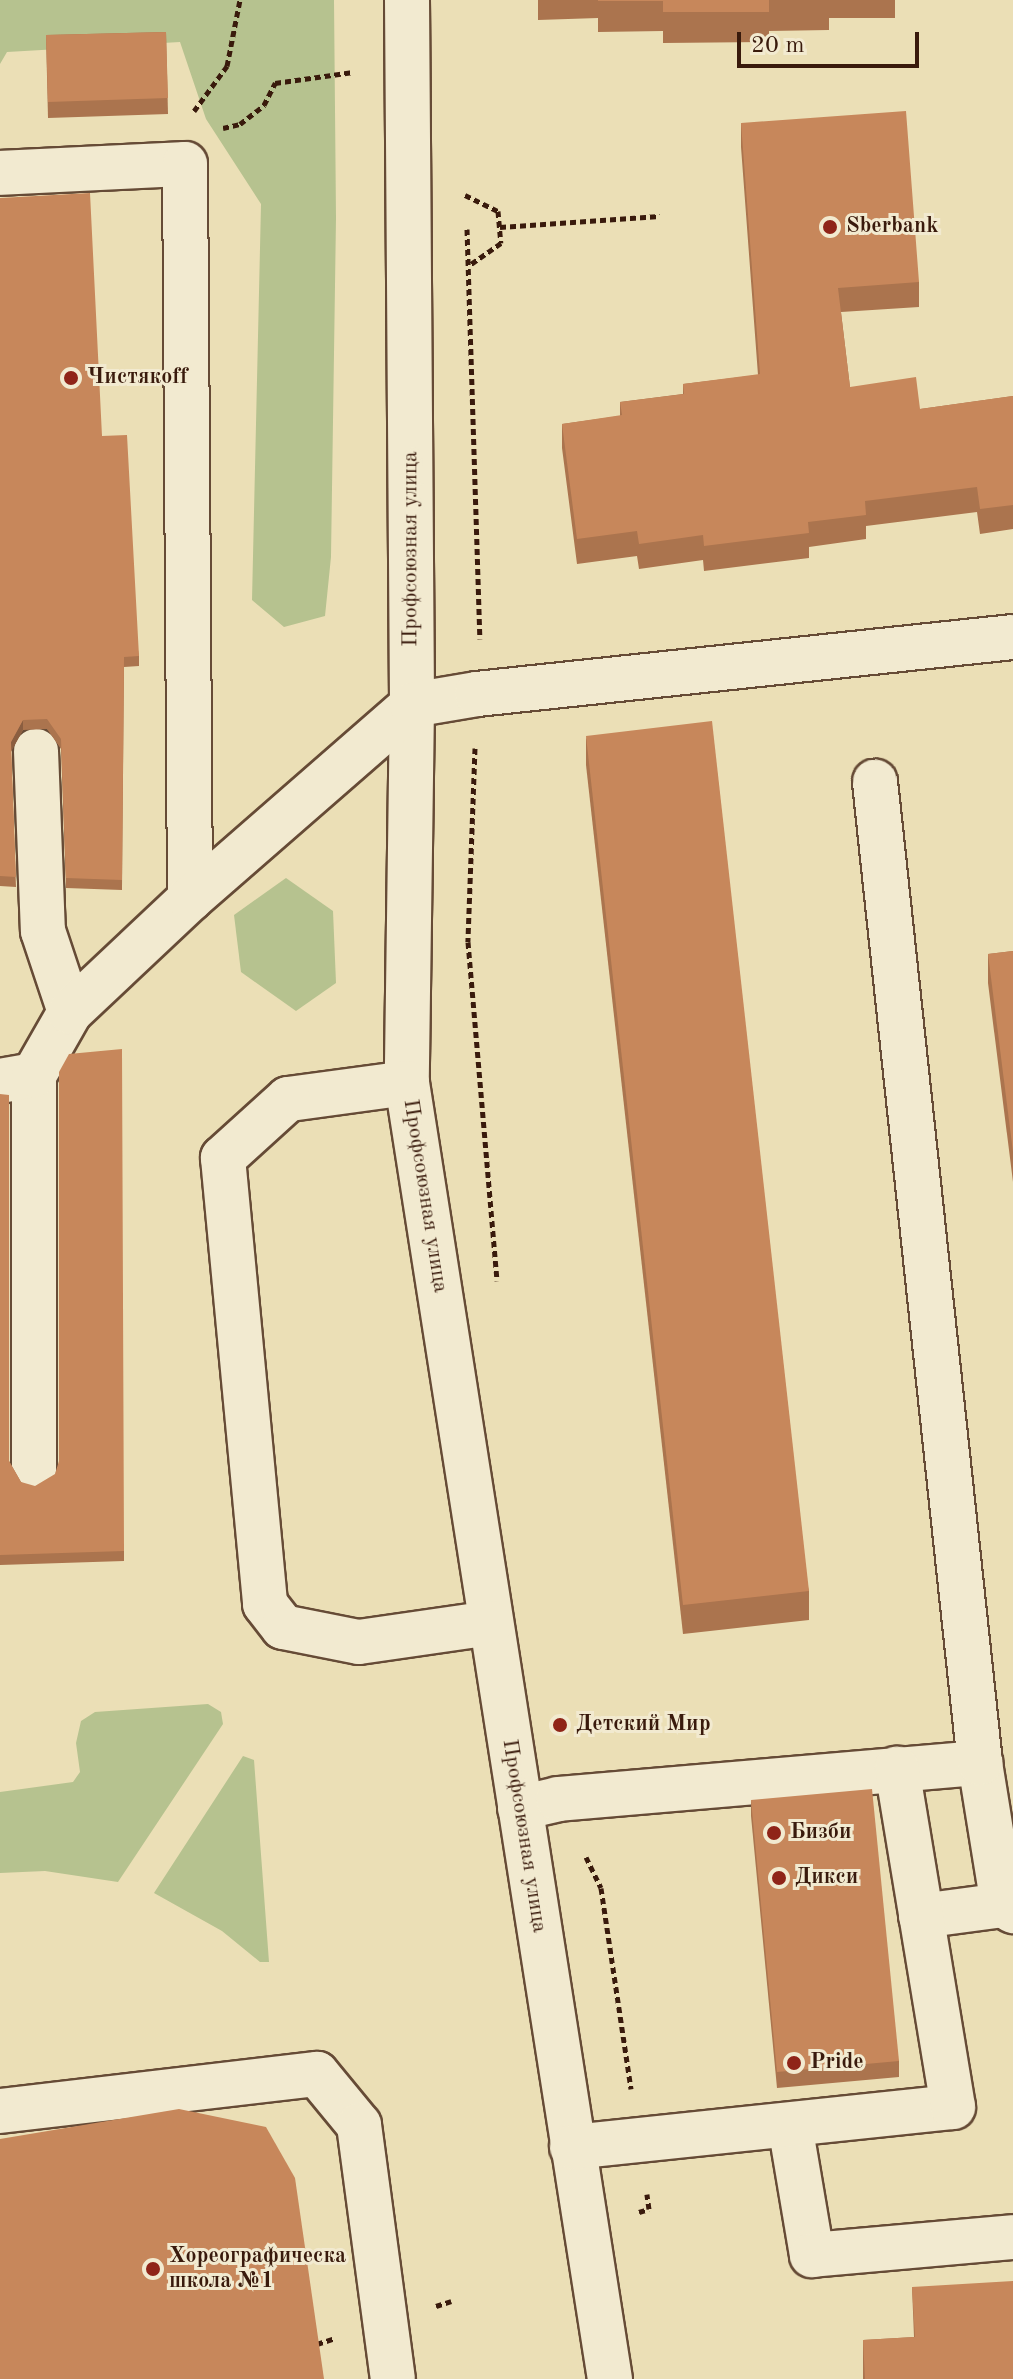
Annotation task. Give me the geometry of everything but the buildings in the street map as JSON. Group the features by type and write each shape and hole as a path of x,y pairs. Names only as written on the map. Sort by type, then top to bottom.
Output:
{"street":[{"name":"Профсоюзная улица","path":"407,0 412,705 407,1083 491,1623 539,1803 572,2147 610,2379"},
{"path":"0,173 165,151 185,164 190,899"},
{"path":"34,1471 17,1078 70,1012 190,899 412,705 477,694 1013,637"},
{"path":"36,751 43,931 70,1012"},
{"path":"875,782 980,1763 1008,1908 921,1916"},
{"path":"407,1083 288,1099 223,1158 265,1604 283,1627 359,1642 491,1623"},
{"path":"539,1803 980,1763"},
{"path":"572,2147 639,2143 953,2107 897,1769"},
{"path":"0,2111 317,2074 359,2125 393,2379"},
{"path":"790,2125 812,2255 1013,2237"}],"path":[{"path":"165,151 227,66 240,0"},
{"path":"165,151 240,124 264,105 275,83 353,72"},
{"path":"465,180 466,209"},
{"path":"465,195 498,211 501,243 469,265"},
{"path":"500,227 660,216"},
{"path":"467,223 482,589 468,942 498,1290"},
{"path":"539,1803 601,1888 649,2209 584,2224"}],"green space":[{"path":"0,0 334,0 336,218 331,557 325,616 284,627 252,600 261,204 206,119 180,42 7,52 0,64"},
{"path":"286,878 333,911 336,983 296,1011 241,972 234,915"},
{"path":"208,1704 221,1712 223,1724 118,1882 45,1871 0,1873 0,1792 73,1782 80,1772 76,1743 81,1721 95,1712"},
{"path":"243,1756 254,1760 269,1962 260,1962 222,1931 154,1893"}],"place":[{"name":"Sberbank","path":"830,227"},
{"name":"Чистякоff","path":"71,378"},
{"name":"Детский Мир","path":"560,1725"},
{"name":"Бизби","path":"774,1833"},
{"name":"Дикси","path":"779,1878"},
{"name":"Pride","path":"794,2063"},
{"name":"Хореографическа школа №1","path":"153,2269"}]}
